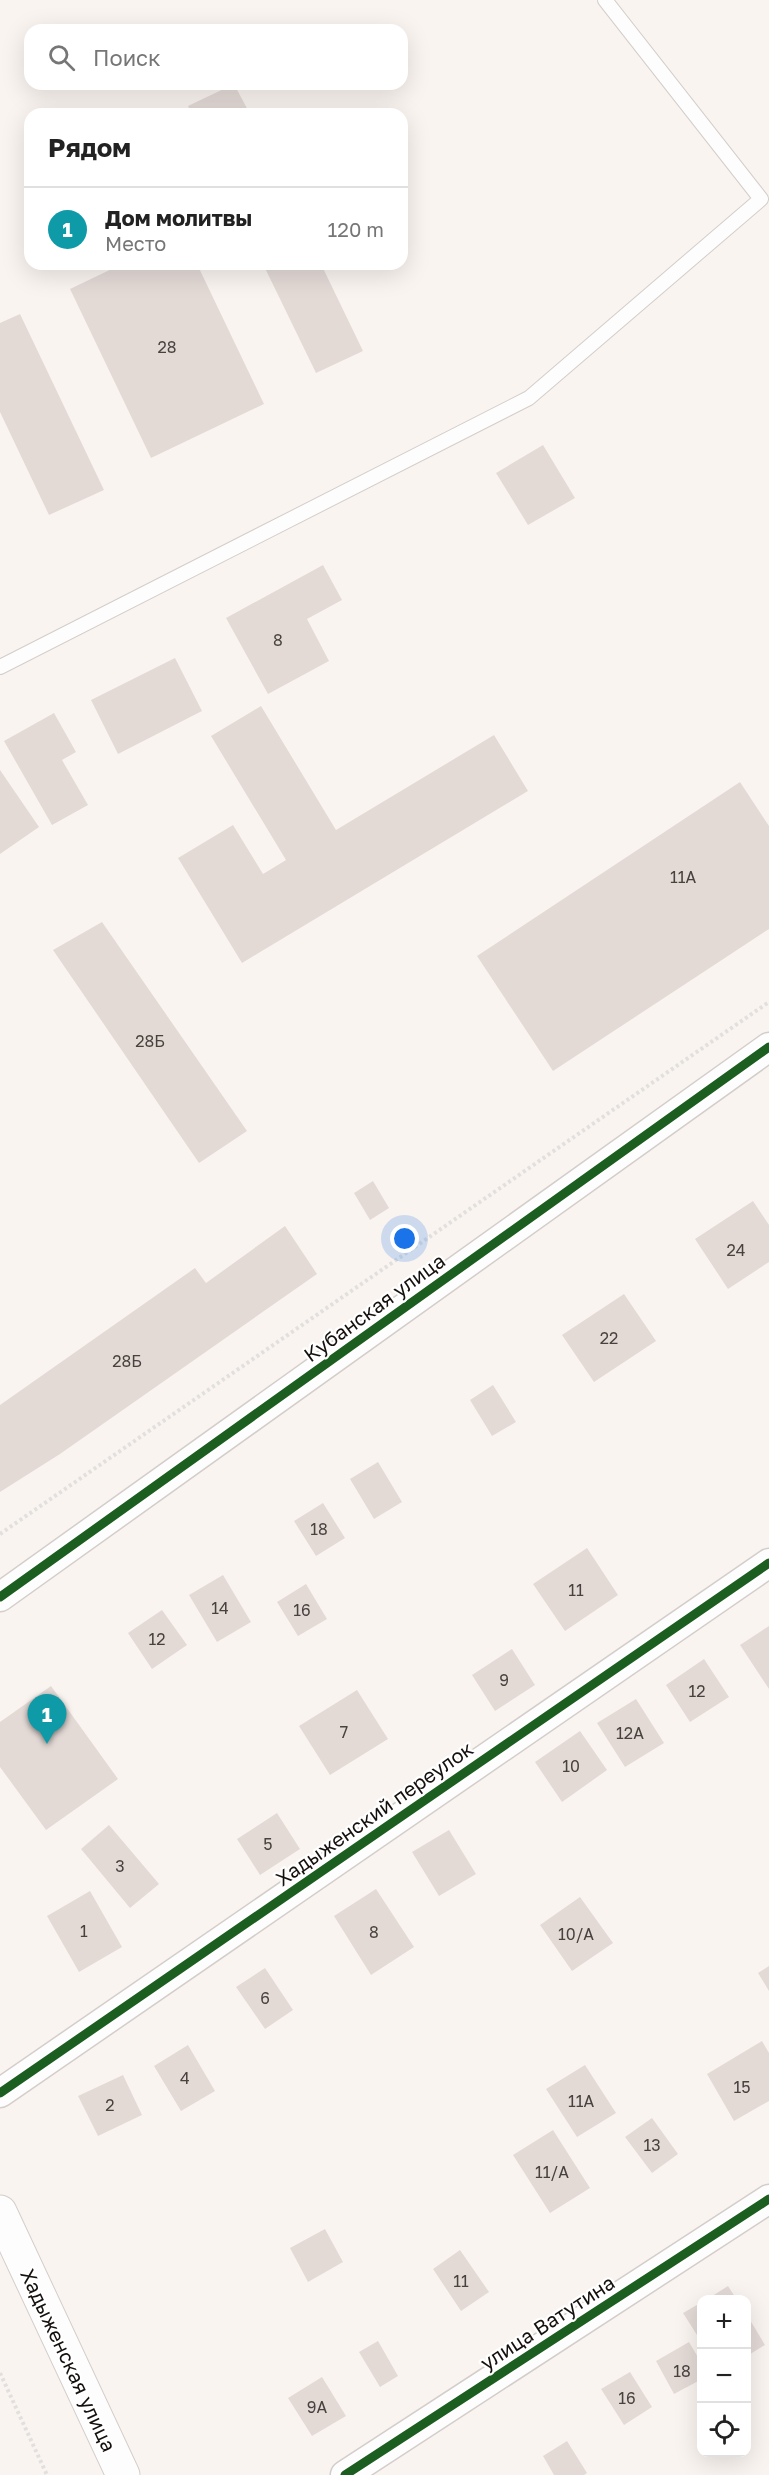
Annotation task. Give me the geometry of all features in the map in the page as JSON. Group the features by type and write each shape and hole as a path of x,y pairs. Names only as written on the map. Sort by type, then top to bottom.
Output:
{"main road":[{"name":"Хадыженская улица","path":"0,2212 123,2475"}],"street":[{"name":"Кубанская улица","path":"0,1597 766,1054"},
{"name":"Хадыженский переулок","path":"0,2093 769,1563"},
{"name":"улица Ватутина","path":"345,2475 769,2199"}],"lane":[{"path":"0,667 529,398 761,199 605,0"}],"path":[{"path":"0,1534 769,1002"},
{"path":"0,2373 47,2475"}],"building":[{"path":"221,90 237,90 247,108 189,108 188,106"},
{"path":"110,270 200,270 264,404 151,458 70,289"},
{"path":"266,270 324,270 363,351 316,373"},
{"path":"20,314 104,490 49,515 0,412 0,323"},
{"path":"543,445 575,498 528,525 496,473"},
{"path":"323,565 342,600 307,619 329,661 268,694 226,618"},
{"path":"175,658 202,711 118,754 91,700"},
{"path":"261,706 336,830 494,735 528,791 242,963 178,858 233,825 263,874 286,860 211,736"},
{"path":"54,713 76,752 62,760 88,805 52,825 4,741"},
{"path":"0,770 39,827 0,854"},
{"path":"740,782 769,826 769,929 553,1071 477,956"},
{"path":"102,922 247,1131 199,1163 53,950"},
{"path":"373,1181 389,1208 370,1220 354,1193"},
{"path":"753,1201 769,1225 769,1262 728,1289 695,1239"},
{"path":"285,1226 317,1274 60,1454 0,1492 0,1405 195,1268 206,1283"},
{"path":"624,1294 656,1341 594,1382 562,1335"},
{"path":"493,1385 516,1422 492,1436 470,1400"},
{"path":"378,1462 402,1502 374,1519 350,1479"},
{"path":"323,1503 345,1538 316,1556 294,1521"},
{"path":"587,1548 618,1595 565,1631 533,1584"},
{"path":"223,1575 251,1622 217,1642 189,1595"},
{"path":"306,1584 327,1619 298,1636 277,1602"},
{"path":"162,1610 187,1645 152,1669 128,1633"},
{"path":"769,1626 769,1689 740,1645"},
{"path":"512,1649 535,1685 495,1711 472,1675"},
{"path":"704,1659 729,1697 690,1722 666,1685"},
{"path":"51,1686 118,1779 46,1830 0,1767 0,1722"},
{"path":"357,1690 388,1739 330,1775 299,1726"},
{"path":"636,1699 664,1743 625,1767 597,1723"},
{"path":"580,1731 607,1770 562,1802 535,1762"},
{"path":"277,1813 300,1849 260,1875 237,1839"},
{"path":"109,1825 159,1884 130,1908 81,1849"},
{"path":"449,1830 476,1874 439,1896 412,1852"},
{"path":"376,1889 414,1947 371,1975 334,1916"},
{"path":"90,1891 122,1947 79,1972 47,1916"},
{"path":"580,1897 613,1943 572,1971 540,1925"},
{"path":"769,1966 769,1991 758,1973"},
{"path":"265,1968 293,2010 265,2029 236,1987"},
{"path":"762,2041 769,2053 769,2101 734,2121 707,2074"},
{"path":"188,2045 215,2091 181,2111 154,2066"},
{"path":"585,2065 616,2113 577,2137 546,2089"},
{"path":"123,2075 142,2115 98,2136 78,2096"},
{"path":"652,2118 678,2154 652,2173 625,2137"},
{"path":"553,2130 590,2188 550,2213 513,2155"},
{"path":"325,2229 343,2262 308,2282 290,2248"},
{"path":"460,2250 489,2292 461,2311 433,2269"},
{"path":"728,2286 734,2295 714,2295"},
{"path":"697,2305 697,2335 683,2313"},
{"path":"751,2322 765,2345 751,2354"},
{"path":"378,2341 398,2376 380,2387 359,2352"},
{"path":"689,2342 697,2356 697,2382 674,2394 656,2361"},
{"path":"630,2372 652,2407 624,2425 601,2389"},
{"path":"322,2377 346,2416 312,2436 288,2398"},
{"path":"567,2441 587,2473 584,2475 554,2475 543,2456"}],"cycle path":[{"path":"0,1597 769,1047"},
{"path":"0,2093 769,1563"},
{"path":"345,2475 769,2199"}],"place":[{"name":"Дом молитвы","path":"47,1744"}]}
